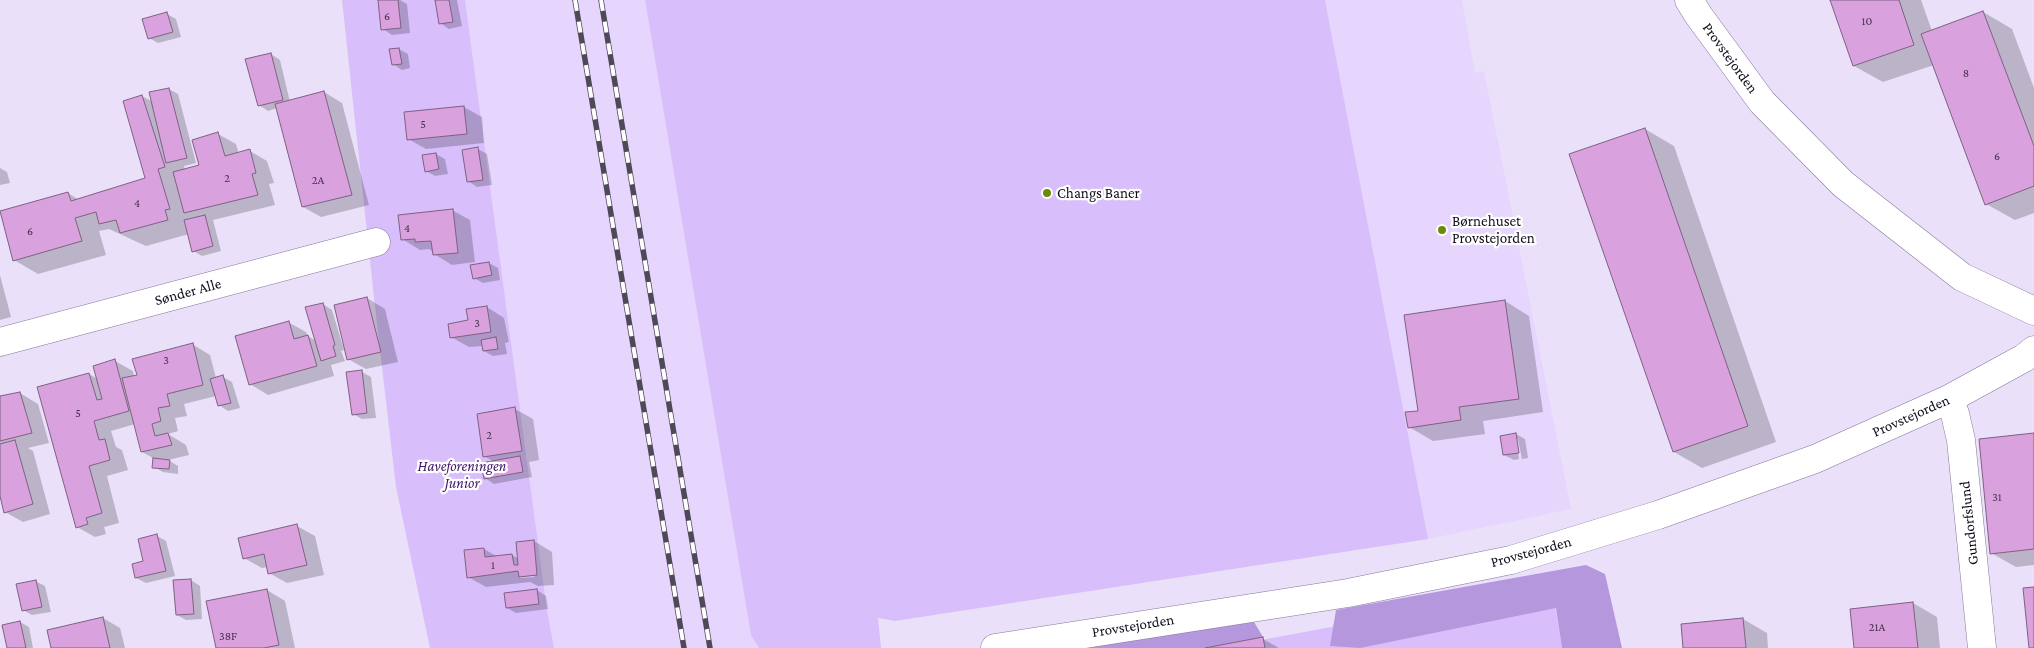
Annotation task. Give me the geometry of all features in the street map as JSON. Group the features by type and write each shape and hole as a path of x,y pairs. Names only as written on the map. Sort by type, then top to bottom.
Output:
{"street":[{"name":"Provstejorden","path":"1689,0 1762,102 1843,184 1962,277 2034,311"},
{"name":"Sønder Alle","path":"0,342 376,242"},
{"name":"Provstejorden","path":"995,648 1348,593 1511,560 1658,516 1815,460 1949,399 2024,358 2034,350"},
{"name":"Gundorfslund","path":"1949,399 1956,414 1961,440 1982,648"}],"shaded area":[{"path":"465,0 645,0 751,635 759,648 554,648 547,610"},
{"name":"Børnehuset Provstejorden","path":"1325,0 1462,0 1475,73 1484,71 1571,509 1428,539"},
{"path":"1586,565 1605,574 1622,648 1562,648 1556,608 1360,648 1330,646 1336,610"},
{"path":"1254,622 1263,637 1205,648 1075,648"}],"green space":[{"name":"Haveforeningen Junior","path":"342,0 465,0 547,610 554,648 430,648 396,487"},
{"name":"Changs Baner","path":"645,0 1325,0 1428,539 895,621 878,618 881,648 759,648 751,635"},
{"path":"1552,586 1562,648 1218,648"}],"building":[{"path":"378,0 398,0 401,28 381,30"},
{"path":"435,0 449,0 453,22 439,24"},
{"path":"1830,0 1899,0 1914,45 1853,66"},
{"path":"1983,11 2034,146 2034,186 1985,205 1921,34"},
{"path":"167,12 173,32 148,39 142,19"},
{"path":"399,48 402,64 392,65 389,49"},
{"path":"271,53 283,100 258,106 245,59"},
{"path":"169,88 187,158 166,163 149,92"},
{"path":"324,91 352,195 302,207 275,104"},
{"path":"142,95 165,167 158,169 170,209 165,210 168,220 120,233 116,220 99,224 96,212 75,218 82,241 13,261 0,211 68,192 71,201 145,178 123,101"},
{"path":"464,106 467,134 407,140 404,112"},
{"path":"1645,128 1748,426 1673,452 1569,154"},
{"path":"218,132 225,156 250,149 256,173 252,174 258,195 184,213 173,172 199,165 192,140"},
{"path":"478,147 483,180 467,182 462,150"},
{"path":"436,153 439,169 425,172 422,155"},
{"path":"453,209 458,253 433,255 431,241 415,242 415,239 401,240 398,215"},
{"path":"205,215 213,246 192,252 184,220"},
{"path":"489,262 492,275 473,279 470,265"},
{"path":"367,297 381,352 347,360 334,305"},
{"path":"1505,300 1519,399 1459,407 1461,420 1408,428 1405,412 1418,411 1404,315"},
{"path":"323,303 335,345 333,346 336,356 321,361 305,307"},
{"path":"487,306 491,332 450,338 448,324 468,320 466,309"},
{"path":"289,321 294,339 308,335 317,366 249,385 235,336"},
{"path":"496,337 498,349 483,351 481,340"},
{"path":"193,343 203,385 167,394 170,406 158,408 161,421 152,424 155,436 168,433 172,445 141,452 122,378 137,375 132,359"},
{"path":"115,359 129,411 94,421 99,440 105,439 110,460 89,466 102,513 86,518 88,524 76,528 37,387 89,373 97,400 102,399 93,366"},
{"path":"362,370 367,413 352,415 346,372"},
{"path":"223,375 231,403 218,406 210,379"},
{"path":"20,392 32,433 0,441 0,396"},
{"path":"515,407 522,451 483,457 477,414"},
{"path":"1516,433 1519,453 1503,455 1500,436"},
{"path":"2034,433 2034,549 1990,554 1979,439"},
{"path":"15,440 33,504 4,513 0,496 0,444"},
{"path":"520,456 523,472 484,479 481,463"},
{"path":"153,458 170,460 169,469 152,468"},
{"path":"297,524 307,565 268,574 264,554 243,559 238,538"},
{"path":"157,534 166,571 135,578 132,564 143,561 138,539"},
{"path":"534,540 537,575 519,577 518,571 467,578 464,550 484,548 485,557 512,554 514,565 518,565 516,542"},
{"path":"191,579 194,614 176,615 173,580"},
{"path":"36,580 42,607 22,611 16,584"},
{"path":"2034,587 2034,648 2029,648 2023,588"},
{"path":"267,589 279,645 264,648 216,648 206,601"},
{"path":"537,589 539,604 506,608 504,593"},
{"path":"1913,602 1918,648 1854,648 1850,609"},
{"path":"103,617 110,648 51,648 47,630"},
{"path":"1743,618 1746,648 1683,648 1681,624"},
{"path":"20,621 26,648 7,648 2,625"},
{"path":"1263,637 1265,648 1205,648"}],"railway":[{"path":"575,0 684,648"},
{"path":"601,0 710,648"}],"place":[{"name":"Changs Baner","path":"1047,193"},
{"name":"Børnehuset Provstejorden","path":"1442,230"}]}
